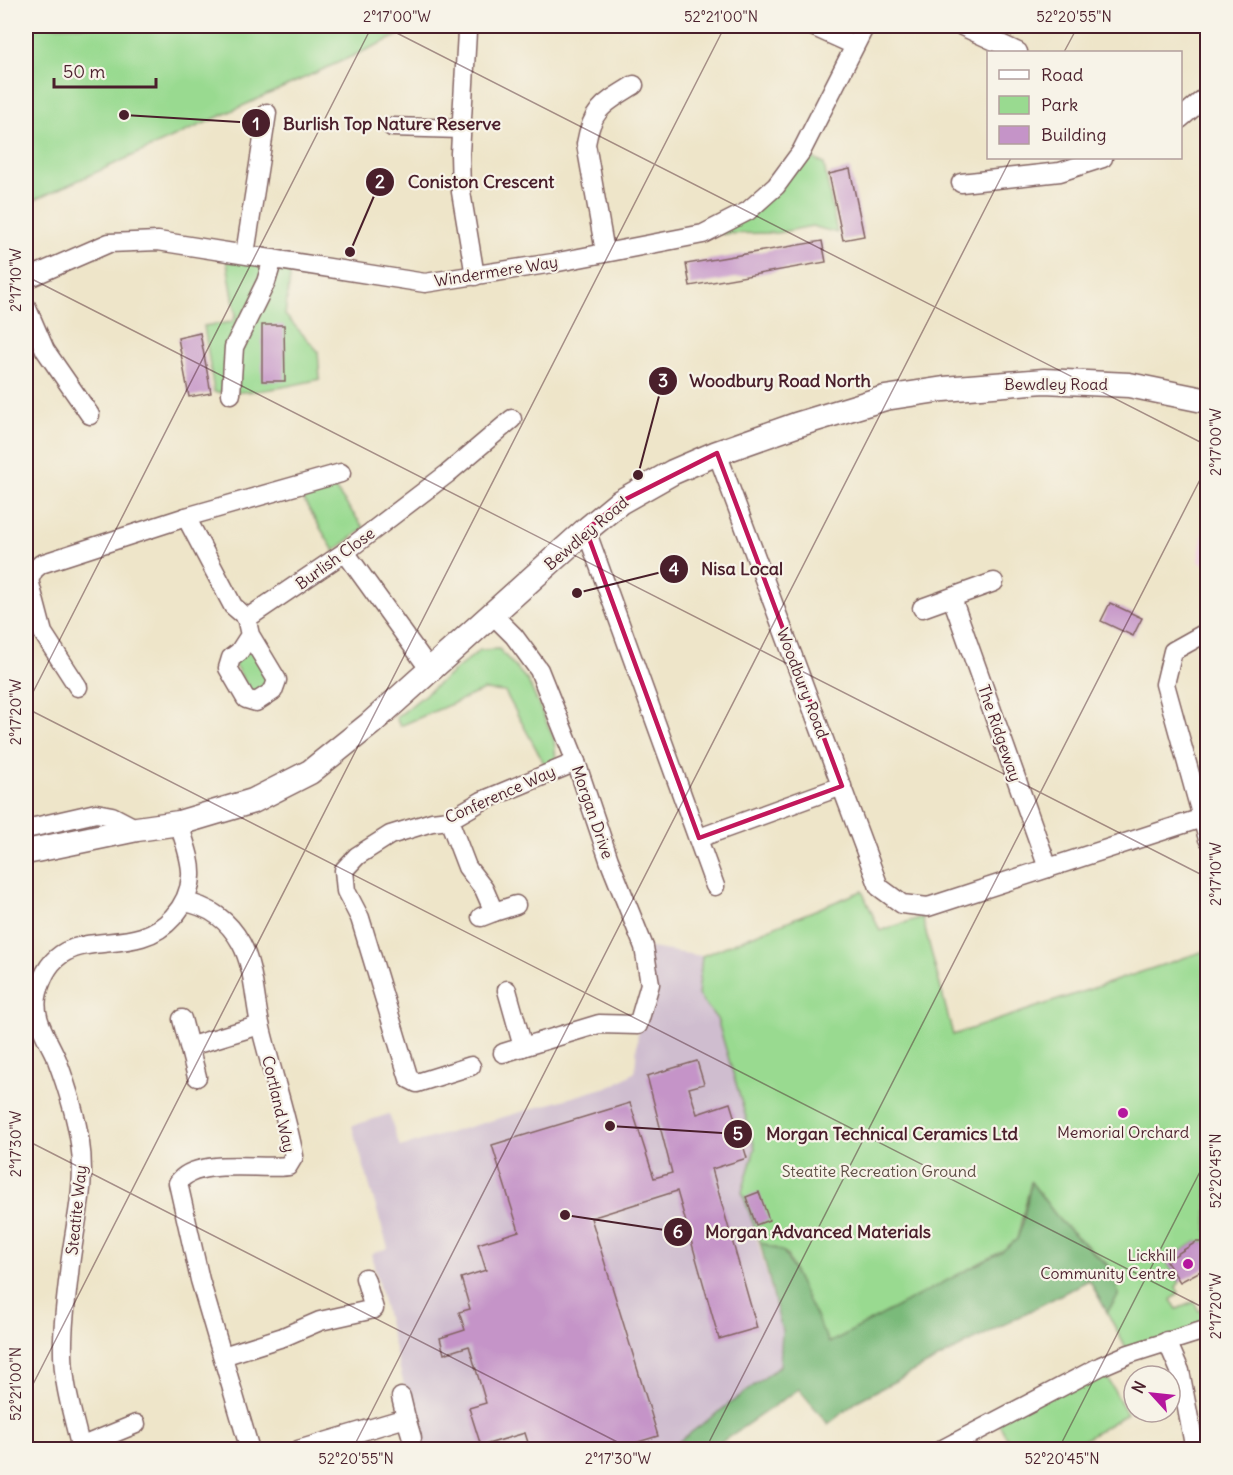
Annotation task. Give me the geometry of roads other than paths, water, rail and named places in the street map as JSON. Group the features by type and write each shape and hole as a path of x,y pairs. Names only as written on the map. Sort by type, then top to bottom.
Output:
{"main road":[{"name":"Bewdley Road","path":"26,852 137,828 179,823 253,801 310,772 370,724 586,530 651,483 717,453 796,425 885,399 944,389 1054,382 1129,385 1208,401"}],"street":[{"path":"470,26 467,32 460,129 461,192 475,276"},
{"path":"812,26 854,45"},
{"name":"Windermere Way","path":"26,279 109,243 158,241 425,283 475,276 702,234 729,222 763,201 801,152 865,26"},
{"path":"962,26 1016,51"},
{"path":"605,252 586,144 594,115 602,104 634,85"},
{"path":"1182,117 1208,95"},
{"path":"245,254 267,113"},
{"path":"392,127 460,129"},
{"path":"961,183 1060,172 1100,159"},
{"path":"231,394 234,347 266,282 273,259"},
{"path":"26,306 45,350 90,415"},
{"name":"Burlish Close","path":"246,617 260,611 345,552 447,474 512,419"},
{"name":"Woodbury Road","path":"717,453 879,886 902,904 928,907 1048,868"},
{"path":"78,687 43,633 29,580 34,570 41,564 186,517 341,473"},
{"path":"186,517 233,606 246,617 250,635 277,680 277,686 256,702 250,702 228,668 231,657 239,652 247,650 260,652"},
{"path":"586,530 716,886"},
{"path":"345,552 430,670"},
{"path":"922,608 994,582"},
{"name":"The Ridgeway","path":"952,598 1048,868"},
{"name":"Morgan Drive","path":"493,615 514,636 539,670 576,762 649,964 650,984 638,1025 599,1024 523,1047"},
{"path":"1207,632 1173,651 1165,684 1208,839"},
{"path":"239,652 250,635"},
{"name":"Conference Way","path":"471,1066 417,1083 409,1079 399,1018 360,918 346,891 344,870 357,856 390,836 432,822 449,820 482,801 576,762"},
{"path":"699,838 842,786"},
{"path":"26,829 96,813 112,816 137,828"},
{"path":"1048,868 1202,818"},
{"path":"449,820 467,867 484,889 488,914 516,905"},
{"name":"Steatite Way","path":"80,1448 65,1378 63,1344 69,1272 82,1173 81,1146 72,1104 56,1059 39,1024 36,1004 38,992 52,964 65,950 85,944 117,943 151,935 166,924 184,902 191,873 179,823"},
{"name":"Cortland Way","path":"184,902 208,909 241,942 248,958 260,1025 294,1156 288,1166 210,1168 189,1173 178,1183 200,1280 250,1449"},
{"path":"503,1053 523,1047 507,990"},
{"path":"182,1019 191,1046 197,1077"},
{"path":"191,1046 260,1025"},
{"path":"223,1356 283,1337 320,1321 377,1318 365,1278"},
{"path":"941,1449 1101,1366 1167,1341 1208,1329"},
{"path":"1167,1341 1180,1371 1199,1446"},
{"path":"401,1397 412,1438"},
{"path":"298,1449 406,1418"},
{"path":"80,1448 136,1424"}],"place":[{"name":"Burlish Top Nature Reserve","path":"124,115"},
{"name":"Coniston Crescent","path":"350,252"},
{"name":"Woodbury Road North","path":"638,475"},
{"name":"Nisa Local","path":"577,593"},
{"name":"Memorial Orchard","path":"1123,1113"},
{"name":"Morgan Technical Ceramics Ltd","path":"610,1126"},
{"name":"Morgan Advanced Materials","path":"565,1215"},
{"name":"Lickhill Community Centre","path":"1188,1264"}],"park label":[{"name":"Steatite Recreation Ground","path":"879,1171"}]}
